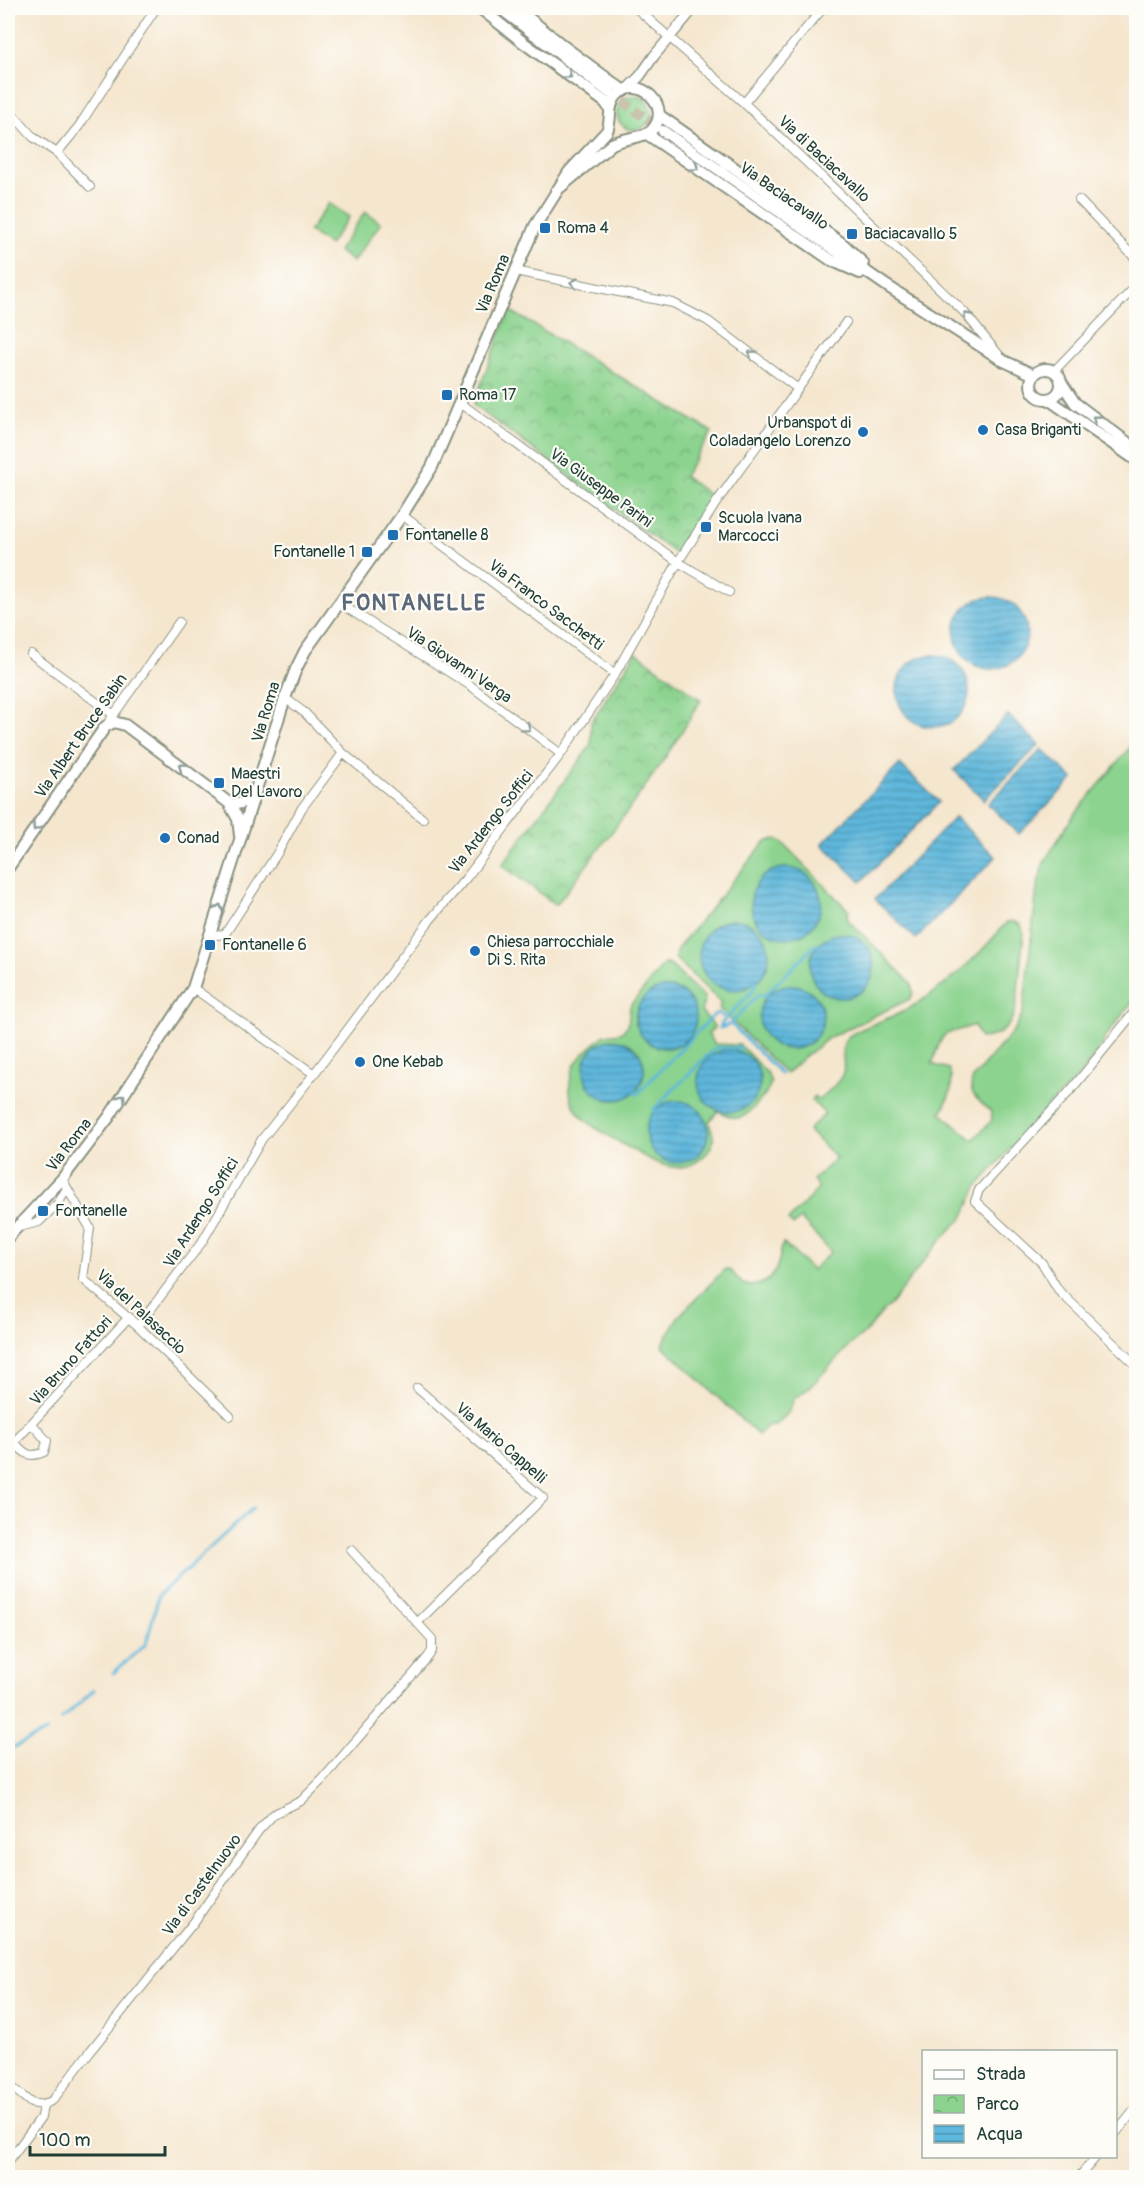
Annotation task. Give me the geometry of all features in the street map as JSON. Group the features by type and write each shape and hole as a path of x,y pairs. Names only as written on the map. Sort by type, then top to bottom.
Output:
{"main road":[{"path":"480,8 605,102 618,131 631,137"},
{"path":"500,8 610,93"},
{"path":"516,8 562,45 625,90 637,88 647,92 657,104 658,115 655,126 646,134 831,260 887,286"},
{"name":"Via Roma","path":"8,1237 64,1184 193,988 259,786 285,698 300,659 402,515 432,466 535,226 575,165 607,131 615,98 625,90"},
{"path":"658,115 843,244 887,286"},
{"name":"Via Baciacavallo","path":"663,131 887,286"},
{"name":"Via Roma","path":"556,191 612,144 646,134"},
{"name":"Via di Baciacavallo","path":"887,286 1004,361 1034,375"},
{"path":"1137,449 1075,403 1054,371 1044,369 1034,375 1031,386 1041,398 1048,399 1137,460"},
{"path":"1048,399 1058,393 1061,382"},
{"path":"105,727 114,722 125,724 229,803 236,812 240,826 239,847"},
{"name":"Via Albert Bruce Sabin","path":"8,868 105,727"},
{"path":"229,803 244,803 259,786"}],"street":[{"path":"57,153 79,126 156,8"},
{"name":"Via di Baciacavallo","path":"636,8 744,104 964,312 1004,361"},
{"name":"Via Roma","path":"625,90 636,82 647,65 694,8"},
{"path":"744,104 823,8"},
{"path":"647,65 644,78 647,92"},
{"path":"8,109 33,137 57,153 90,187"},
{"path":"1079,200 1137,259"},
{"path":"515,271 673,303 708,321 798,389"},
{"path":"1054,371 1137,286"},
{"name":"Via Ardengo Soffici","path":"138,1326 202,1242 262,1139 561,754 615,674 678,562 718,500 846,322"},
{"name":"Via Giuseppe Parini","path":"459,402 678,562 729,592"},
{"name":"Via Franco Sacchetti","path":"402,515 615,674"},
{"name":"Via Giovanni Verga","path":"339,603 471,686 561,754"},
{"name":"Via Albert Bruce Sabin","path":"105,727 179,622"},
{"path":"32,654 114,715"},
{"path":"285,698 305,713 343,753 423,819"},
{"path":"123,702 120,716 125,724"},
{"path":"210,933 225,934 278,852 302,808 343,753"},
{"path":"193,988 314,1074"},
{"path":"1137,1010 1070,1091 979,1190 975,1201 1042,1263 1059,1291 1137,1365"},
{"name":"Via del Palasaccio","path":"64,1184 90,1228 83,1279 129,1317 230,1416"},
{"name":"Via Bruno Fattori","path":"11,1446 129,1317"},
{"name":"Via Mario Cappelli","path":"417,1388 543,1498 418,1622"},
{"path":"11,1446 26,1455 35,1456 44,1452 47,1441 32,1424"},
{"path":"351,1550 418,1622"},
{"name":"Via di Castelnuovo","path":"8,2162 41,2117 43,2105 53,2100 194,1922 259,1830 274,1814 301,1801 322,1780 428,1658 432,1651 432,1639 418,1622"},
{"path":"8,2084 31,2103 43,2105"},
{"path":"1117,2132 1137,2108"},
{"path":"1078,2178 1096,2158"}],"green space":[{"path":"634,96 646,101 651,113 646,125 634,130 622,125 617,113 622,101"},
{"path":"329,203 349,217 329,245 309,231"},
{"path":"365,212 381,223 353,262 338,251"},
{"path":"509,310 712,432 684,476 712,497 677,555 473,405"},
{"path":"636,652 701,700 650,780 556,905 502,865 591,745 591,722"},
{"path":"1136,740 1136,997 1078,1076 1049,1104 977,1187 963,1218 930,1253 891,1304 809,1388 794,1399 788,1413 776,1425 769,1425 758,1435 662,1345 678,1317 725,1269 733,1273 743,1284 755,1285 764,1282 774,1274 783,1243 812,1270 831,1252 801,1219 793,1225 788,1221 819,1188 813,1180 836,1158 808,1130 825,1114 811,1100 814,1096 819,1100 841,1077 844,1068 843,1046 848,1037 900,1013 934,992 972,960 1006,923 1013,921 1021,925 1024,934 1017,999 1008,1026 992,1036 980,1038 974,1025 946,1035 939,1043 932,1064 949,1069 951,1075 950,1092 941,1113 973,1140 992,1120 991,1112 973,1093 971,1084 973,1078 1015,1029 1023,1012 1037,888 1044,862 1071,819"},
{"path":"776,839 782,842 849,911 847,917 849,921 911,983 913,993 910,999 830,1037 786,1074 719,1008 721,1003 675,956 677,949 765,842"},
{"path":"664,964 670,965 705,998 701,1011 715,1027 708,1034 715,1044 740,1045 767,1073 771,1082 757,1104 742,1117 732,1117 718,1111 709,1122 713,1143 705,1155 695,1163 684,1167 673,1167 651,1160 592,1125 577,1111 573,1103 570,1082 576,1062 605,1035 621,1033 628,1025 630,1006","holes":["664,988 683,993 690,1037 683,1044 673,1048 635,1023 637,1010 643,1000 652,992","612,1039 622,1041 630,1045 641,1056 644,1071 638,1089 587,1084 585,1068 588,1055 592,1049","666,1104 708,1133 702,1151 650,1146 649,1122"]}],"water":[{"path":"991,597 1011,603 1021,613 1027,633 1021,653 1011,663 991,669 971,663 961,653 955,633 961,613 971,603"},
{"path":"933,655 953,661 963,671 969,691 963,711 953,721 933,727 913,721 903,711 897,691 903,671 913,661"},
{"path":"1008,715 1039,745 984,800 954,770"},
{"path":"1042,749 1073,779 1019,834 988,804"},
{"path":"900,764 939,802 861,882 822,844"},
{"path":"955,817 996,857 916,939 875,899"},
{"path":"786,868 799,871 811,878 818,890 821,903 818,916 811,928 799,935 786,938 773,935 761,928 754,916 751,903 754,890 761,878 773,871"},
{"path":"734,920 747,923 759,930 766,942 769,955 766,968 759,980 747,987 734,990 721,987 709,980 702,968 699,955 702,942 709,930 721,923"},
{"path":"842,934 865,943 874,966 865,989 842,998 819,989 810,966 819,943"},
{"path":"791,985 814,994 823,1017 814,1040 791,1049 768,1040 759,1017 768,994"},
{"path":"660,988 672,988 688,996 694,1006 696,1018 694,1030 688,1040 672,1048 660,1048 644,1040 636,1024 636,1012 644,996"},
{"path":"608,1040 620,1040 636,1048 642,1058 644,1070 642,1082 636,1092 620,1100 608,1100 592,1092 584,1076 584,1064 592,1048"},
{"path":"729,1050 751,1059 760,1081 751,1103 729,1112 707,1103 698,1081 707,1059"},
{"path":"677,1101 699,1110 708,1132 699,1154 677,1163 655,1154 646,1132 655,1110"}],"waterway":[{"path":"764,996 815,945 818,945"},
{"path":"720,1028 754,989 756,982"},
{"path":"720,1028 729,1025 759,994 766,997"},
{"path":"635,1092 637,1094 715,1014 719,1013 723,1017"},
{"path":"732,1025 781,1074"},
{"path":"655,1112 654,1109 715,1048 741,1048"},
{"path":"113,1673 146,1644 159,1595 253,1508"},
{"path":"62,1719 94,1690"},
{"path":"8,1750 46,1732"}],"tunnel":[{"path":"610,93 661,129"}],"place":[{"name":"Roma 4","path":"545,228"},
{"name":"Baciacavallo 5","path":"852,234"},
{"name":"Roma 17","path":"447,395"},
{"name":"Casa Briganti","path":"983,430"},
{"name":"Urbanspot di Coladangelo Lorenzo","path":"863,432"},
{"name":"Scuola Ivana Marcocci","path":"706,527"},
{"name":"Fontanelle 8","path":"393,535"},
{"name":"Fontanelle 1","path":"367,552"},
{"name":"Maestri Del Lavoro","path":"219,783"},
{"name":"Conad","path":"165,838"},
{"name":"Fontanelle 6","path":"210,945"},
{"name":"Chiesa parrocchiale Di S. Rita","path":"475,951"},
{"name":"One Kebab","path":"360,1062"},
{"name":"Fontanelle","path":"43,1211"}],"district":[{"name":"FONTANELLE","path":"414,603"}]}
